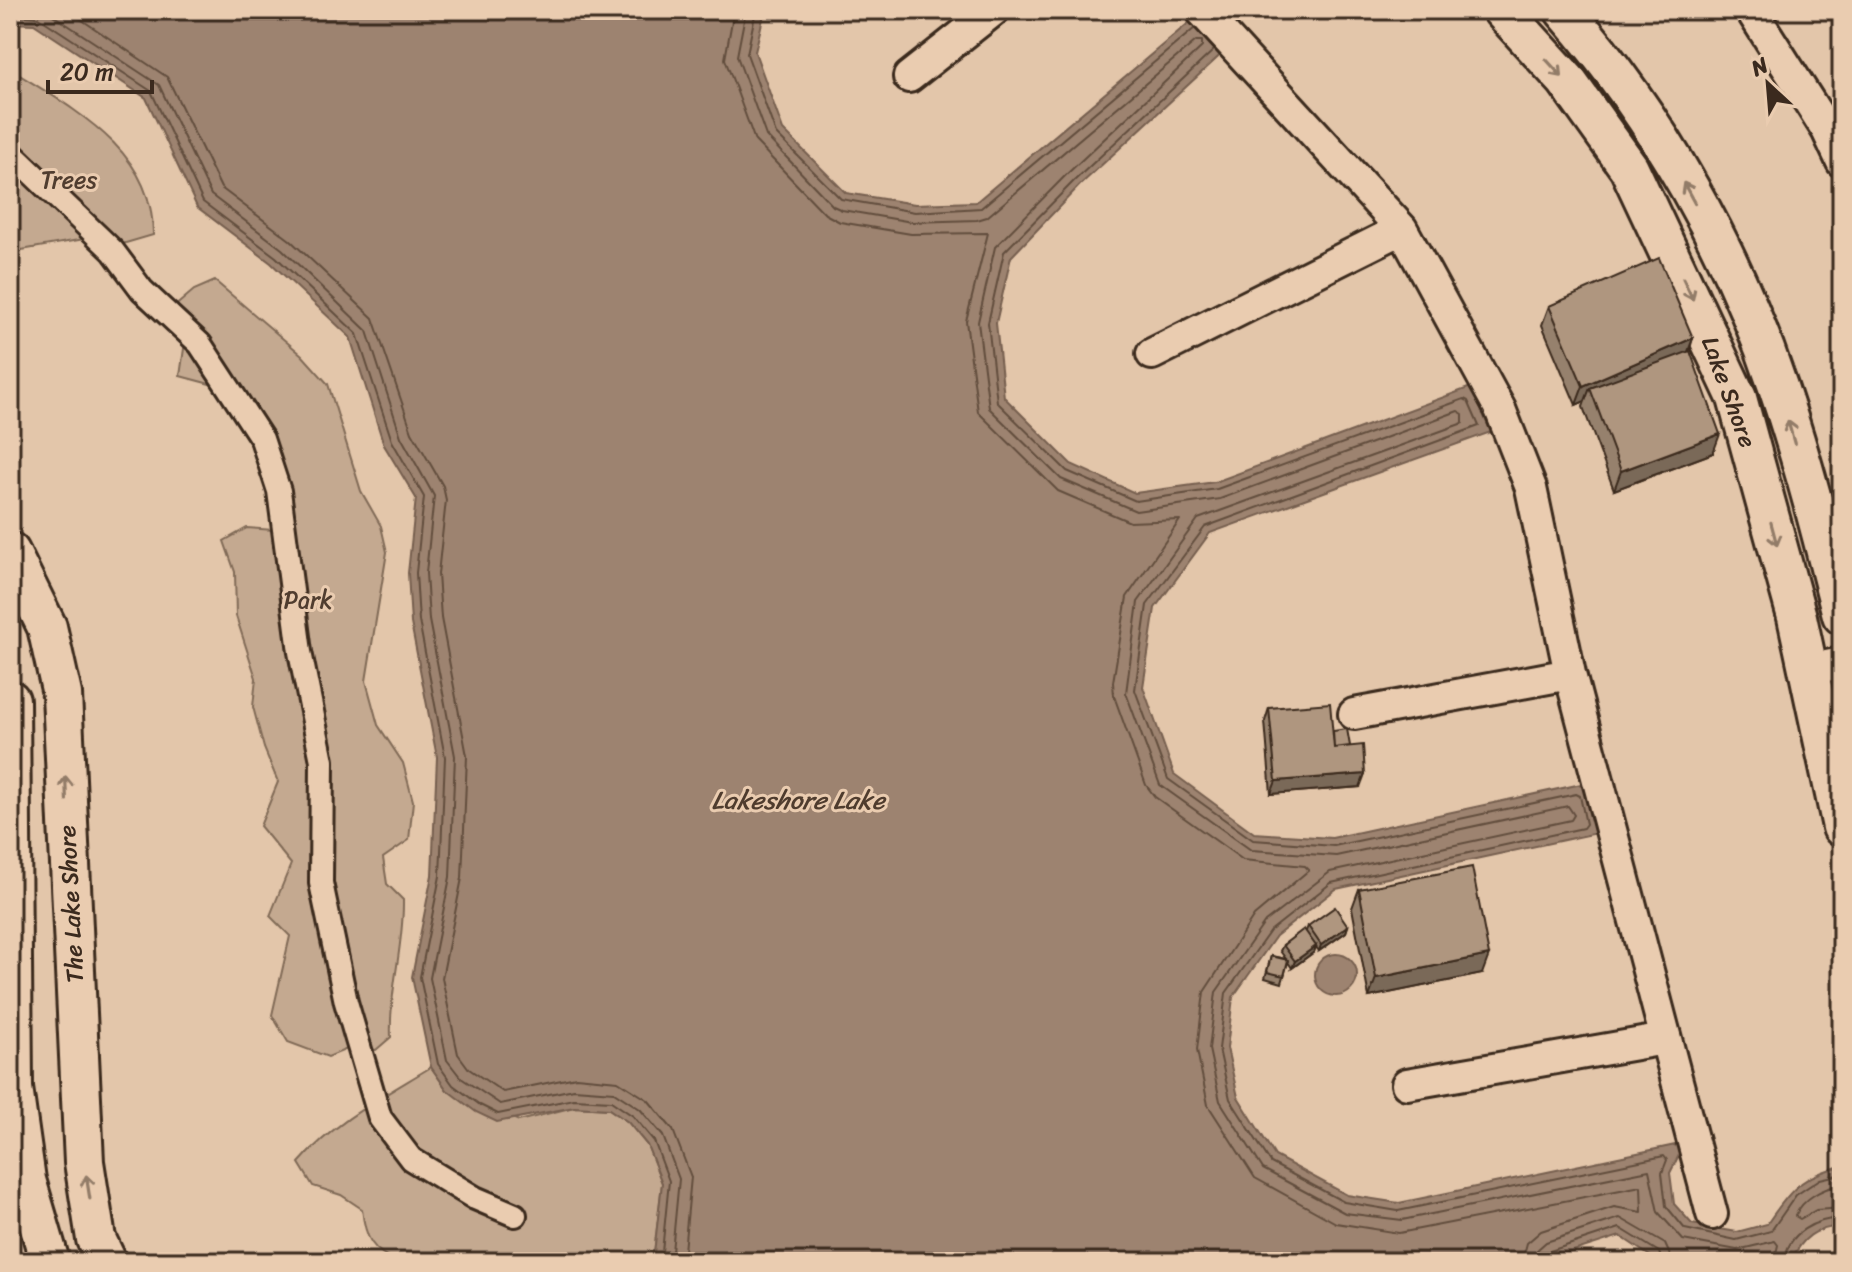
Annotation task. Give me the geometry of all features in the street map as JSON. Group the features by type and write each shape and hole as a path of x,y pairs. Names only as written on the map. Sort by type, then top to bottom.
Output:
{"street":[{"path":"909,77 994,10"},
{"path":"1201,10 1402,229 1500,409 1531,488 1570,674 1712,1214"},
{"name":"Lake Shore","path":"1502,10 1566,80 1629,168 1687,285 1737,398 1797,617 1824,667 1842,827"},
{"name":"Lake Shore","path":"1564,10 1592,42 1664,144 1730,270 1778,386 1841,610"},
{"path":"1751,10 1827,130 1842,162"},
{"path":"10,152 113,251 142,290 200,344 262,439 279,491 300,652 322,761 321,883 346,1002 380,1118 411,1159 475,1198 515,1215"},
{"path":"1152,354 1402,229"},
{"name":"The Lake Shore","path":"10,552 47,627 62,694 84,1162 96,1239 107,1262"},
{"path":"1797,617 1841,610"},
{"path":"1354,714 1570,674"},
{"path":"10,700 13,1088 26,1180 50,1262"},
{"path":"11,873 69,871"},
{"path":"1407,1084 1665,1039"}],"green space":[{"name":"Trees","path":"10,69 83,117 106,135 125,156 140,179 150,205 153,235 119,245 90,238 10,252"},
{"name":"Park","path":"215,281 302,355 328,384 361,491 381,526 387,552 366,681 378,725 403,763 413,801 409,840 383,858 387,884 403,900 403,917 392,1002 391,1037 376,1050 352,1047 328,1057 288,1042 272,1015 290,936 270,916 291,864 260,826 278,782 264,748 253,707 256,678 236,616 235,572 224,541 247,528 287,531 280,453 250,425 221,387 180,376 186,335 173,308 194,290"},
{"path":"431,1067 447,1090 519,1121 574,1107 609,1109 628,1122 647,1145 662,1183 653,1262 400,1262 376,1248 365,1228 362,1209 341,1195 313,1186 299,1163 344,1122"}],"water":[{"name":"Lakeshore Lake","path":"10,10 765,10 755,52 783,130 846,193 915,204 976,202 1204,10 1228,48 1080,185 1011,257 996,323 1004,397 1071,464 1135,493 1215,482 1471,387 1491,432 1210,533 1155,608 1143,687 1174,774 1254,833 1332,838 1586,783 1597,833 1336,889 1276,936 1233,997 1227,1048 1238,1097 1275,1156 1347,1195 1399,1203 1685,1143 1670,1173 1674,1204 1692,1224 1737,1232 1767,1224 1798,1186 1816,1174 1842,1166 1842,1226 1810,1235 1790,1262 1659,1262 1620,1236 1539,1262 653,1262 662,1183 647,1145 628,1122 609,1109 574,1107 497,1122 476,1112 447,1090 431,1067 412,977 432,875 437,757 411,623 408,573 416,498 384,445 350,337 271,263 197,207 146,98 34,24 10,23"},
{"path":"1336,954 1351,960 1357,975 1351,990 1336,996 1321,990 1315,975 1321,960"}],"building":[{"path":"1659,258 1693,338 1583,386 1549,306"},
{"path":"1690,351 1720,434 1621,471 1590,388"},
{"path":"1330,703 1334,748 1363,745 1365,774 1276,781 1269,708"},
{"path":"1347,729 1350,746 1334,748 1333,731"},
{"path":"1472,867 1489,955 1376,978 1359,889"},
{"path":"1335,907 1348,926 1321,945 1308,926"},
{"path":"1304,929 1316,946 1295,961 1283,945"},
{"path":"1271,956 1288,960 1284,976 1267,972"}]}
